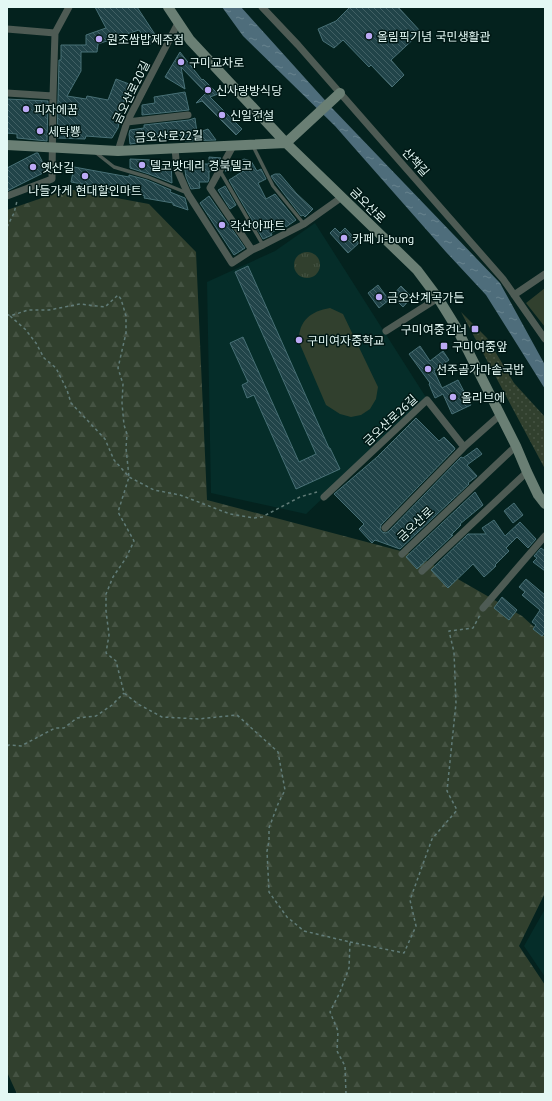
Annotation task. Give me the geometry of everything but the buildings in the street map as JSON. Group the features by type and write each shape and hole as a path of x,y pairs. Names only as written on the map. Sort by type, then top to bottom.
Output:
{"street":[{"path":"7,196 52,179 55,33 69,7"},
{"name":"금오산로","path":"168,7 190,40 286,143 417,270 438,298 456,327 516,446 538,495 545,504"},
{"name":"산책길","path":"262,7 298,45 503,279 545,339"},
{"name":"금오산로20길","path":"118,151 127,122 178,23"},
{"path":"7,29 55,33"},
{"path":"7,93 53,96"},
{"path":"286,143 340,93"},
{"path":"127,122 188,115"},
{"name":"금오산로22길","path":"7,145 118,151 286,143"},
{"path":"233,146 210,188 252,250"},
{"path":"175,149 177,169 188,194 232,263 252,250 304,224 342,197"},
{"path":"514,294 545,274"},
{"path":"386,331 438,298"},
{"name":"금오산로26길","path":"323,493 428,400 464,446"},
{"path":"385,528 464,446 500,415"},
{"name":"금오산로","path":"402,554 516,446"},
{"path":"422,571 527,472"},
{"path":"484,608 545,536"}],"lane":[{"path":"253,145 273,186 304,224"},
{"path":"92,150 114,167 148,177 188,194"},
{"path":"220,171 263,245"}],"path":[{"path":"7,227 14,213 18,199 24,189"},
{"path":"10,316 28,310 49,310 80,304 105,307 118,295 121,298 126,316 126,333 118,368 123,384 122,403 124,425 127,434 126,448 129,477 118,512 134,542 126,558 113,577 106,594 106,611 109,635 106,653 116,661 124,693 138,704 162,718 198,719 237,715 278,752 285,790 268,828 269,841 266,851 269,892 287,917 304,931 404,953 416,926 410,900 432,839 457,810 447,791 456,702 454,652 449,631 473,628 484,608"},
{"path":"7,314 25,329 36,343 44,358 56,368 67,390 71,403 104,439 114,460 129,477 154,490 180,495 230,514 254,518 262,517 300,497 323,493"},
{"path":"7,746 21,746 55,728 64,728 77,718 96,716 112,705 124,693"},
{"path":"346,1094 345,1066 337,1051 338,1031 330,1012 340,992 349,968 350,942"}],"shaded area":[{"name":"구미여자중학교","path":"315,223 427,399 306,514 211,493 207,282 275,251"},
{"path":"545,909 545,977 524,946"}],"green space":[{"path":"68,189 149,204 196,252 207,500 416,555 522,616 545,637 545,893 519,946 545,985 545,1094 17,1094 7,1072 7,210"},
{"path":"307,252 317,255 320,265 317,275 307,278 297,275 294,265 297,255"},
{"path":"545,288 545,327 526,303"},
{"path":"330,308 343,314 378,387 376,399 370,409 361,415 351,417 340,414 326,405 299,342 299,335 303,323 311,315"},
{"path":"461,312 487,338 514,383 545,417 545,469"}],"water":[{"path":"222,7 241,7 332,108 500,283 545,365 545,389 486,295 335,126 243,36"}],"place":[{"name":"올림픽기념 국민생활관","path":"369,36"},
{"name":"원조쌈밥제주점","path":"99,39"},
{"name":"구미교차로","path":"181,62"},
{"name":"신사랑방식당","path":"208,90"},
{"name":"피자에꿈","path":"26,109"},
{"name":"신일건설","path":"222,115"},
{"name":"세탁뿅","path":"40,131"},
{"name":"델코밧데리 경북델코","path":"142,165"},
{"name":"옛산길","path":"33,167"},
{"name":"나들가게 현대할인마트","path":"85,176"},
{"name":"각산아파트","path":"222,225"},
{"name":"카페 Ji-bung","path":"344,238"},
{"name":"금오산계곡가든","path":"379,297"},
{"name":"구미여중건너","path":"475,329"},
{"name":"구미여자중학교","path":"299,340"},
{"name":"구미여중앞","path":"444,346"},
{"name":"선주골가마솥국밥","path":"428,369"},
{"name":"올리브에","path":"453,397"}]}
